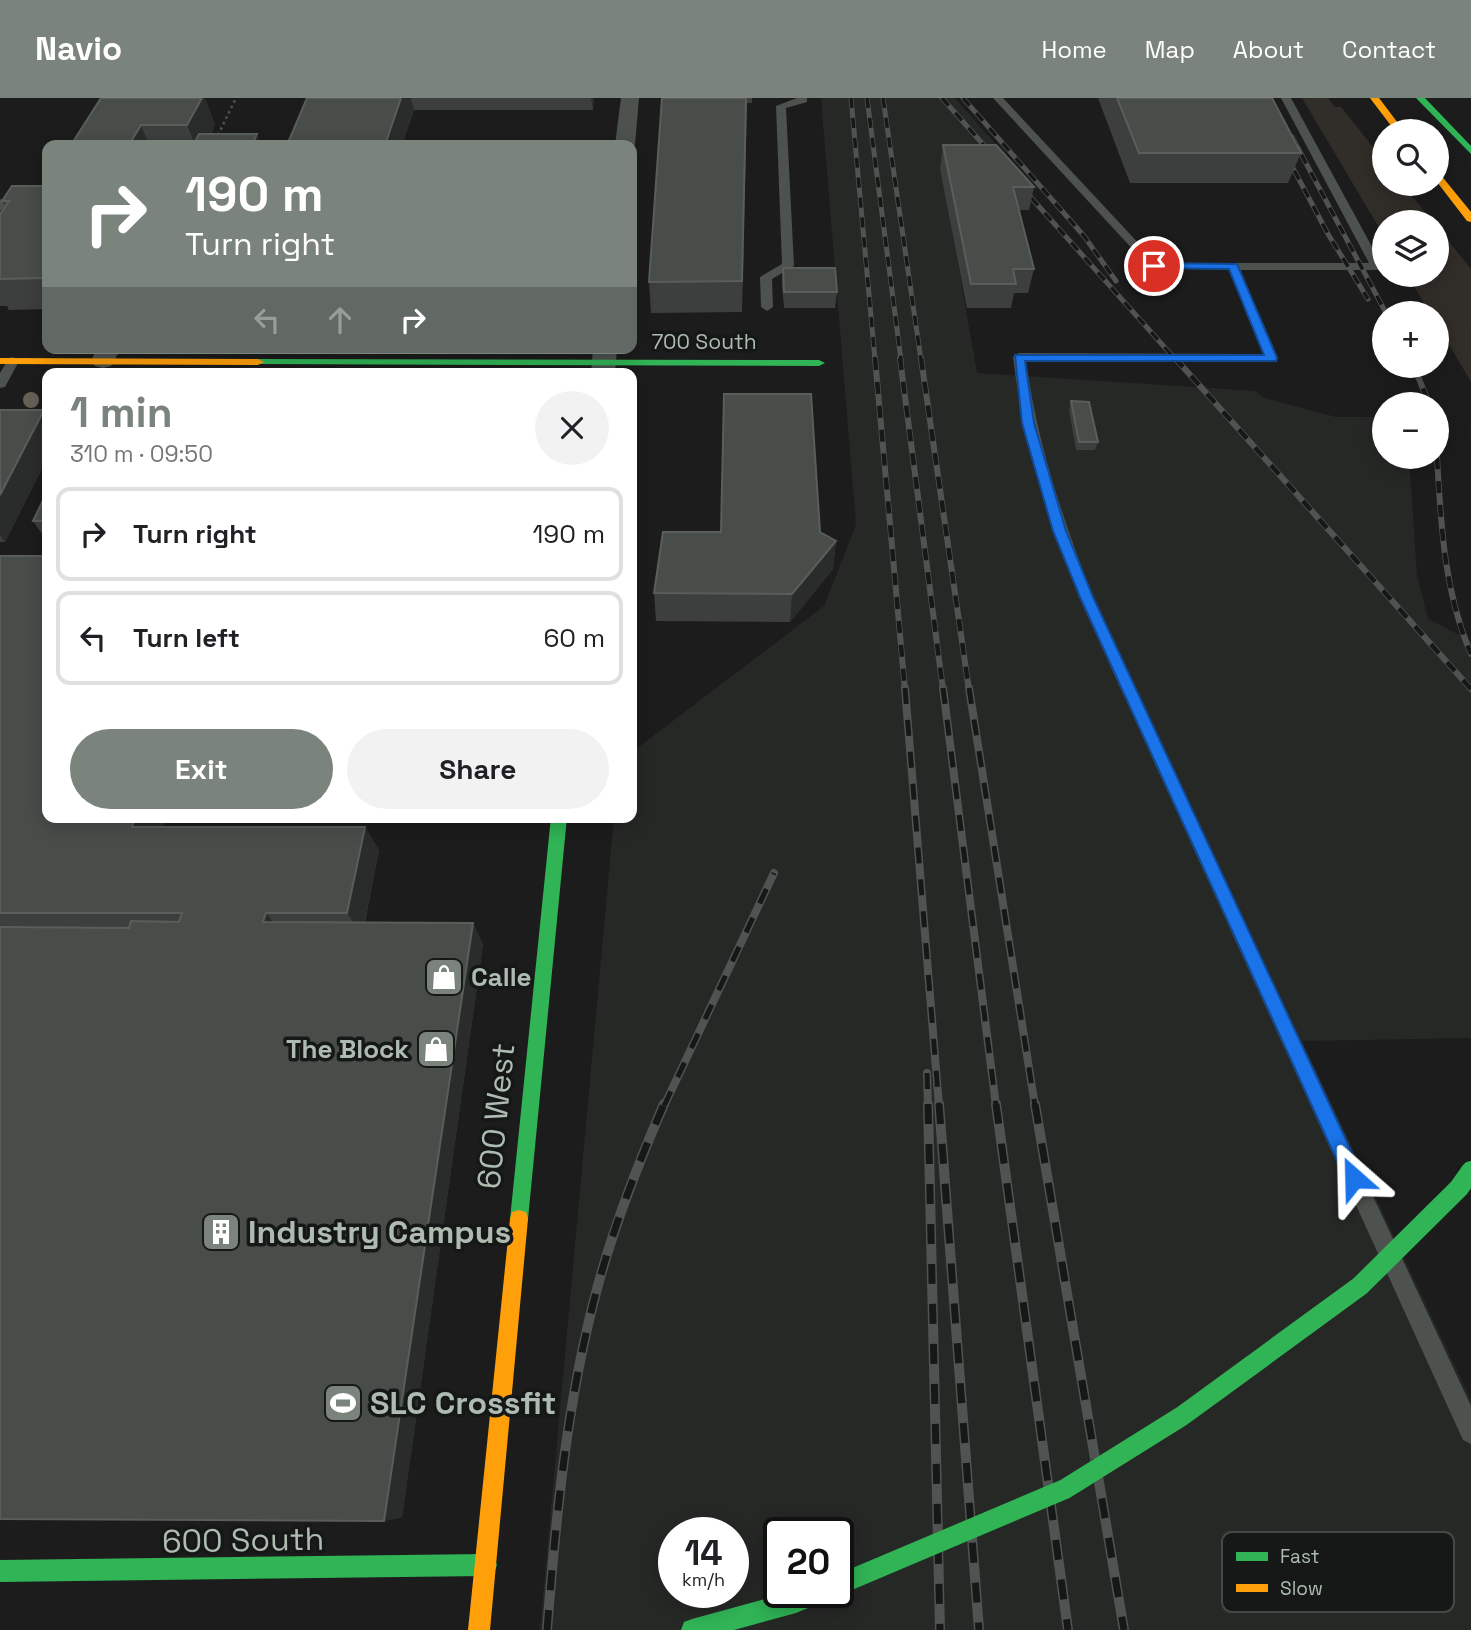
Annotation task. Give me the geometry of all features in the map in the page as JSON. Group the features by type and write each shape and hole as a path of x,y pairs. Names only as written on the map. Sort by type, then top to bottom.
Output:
{"main road":[{"path":"1374,98 1391,119"},
{"path":"1420,98 1471,151"},
{"path":"1449,191 1471,219"},
{"name":"700 South","path":"6,361 106,355 239,367 604,361 819,363"},
{"name":"600 West","path":"480,1630 558,823"},
{"path":"854,1577 1065,1489 1182,1416 1360,1286 1459,1188 1471,1171"},
{"name":"600 South","path":"0,1571 486,1564"},
{"path":"692,1630 774,1608"}],"street":[{"path":"626,140 630,98"}],"lane":[{"path":"767,306 766,277 788,266 781,106 802,102 802,98"},
{"path":"998,98 1154,266 1377,267 1286,98"},
{"path":"0,202 4,202 0,208"},
{"path":"1233,266 1272,358 1019,357 1028,423 1060,531 1086,597 1471,1432"},
{"path":"0,384 6,361"}],"path":[{"path":"218,135 236,98"}],"shaded area":[{"path":"821,98 955,98 1008,158 940,160 977,373 1255,391 1264,398 1336,417 1372,417 1372,469 1410,469 1417,575 1428,619 1471,641 1471,1038 1302,1041 1471,1400 1471,1630 540,1630 613,823 637,823 637,748 824,606 856,525"},
{"path":"1302,98 1328,98 1335,107 1341,107 1372,146 1372,196 1412,196 1423,210 1372,210 1372,216"},
{"path":"1449,242 1471,269 1471,382 1449,344 1449,301 1423,301 1414,287 1449,287"}],"building":[{"path":"101,98 202,98 187,125 141,125 132,140 74,140"},
{"path":"307,98 401,98 387,140 289,140"},
{"path":"662,98 746,98 742,281 649,282"},
{"path":"1117,98 1272,98 1301,153 1139,153"},
{"path":"199,134 257,134 254,140 196,140"},
{"path":"943,145 996,145 1034,187 1013,187 1034,269 1013,269 1016,284 971,284"},
{"path":"12,186 42,186 42,278 0,279 0,214 9,201 2,201"},
{"path":"783,268 835,268 837,292 784,292"},
{"path":"724,394 811,394 820,532 836,541 792,594 654,593 663,532 721,532"},
{"path":"1071,401 1089,402 1098,442 1079,442"},
{"path":"0,410 42,410 42,414 0,495"},
{"path":"42,502 42,521 33,521"},
{"name":"Industry Campus","path":"0,556 42,556 42,823 133,823 132,827 365,827 347,913 266,913 263,922 473,923 384,1521 0,1519 0,927 129,928 131,921 179,922 182,913 0,913"}],"railway":[{"path":"851,98 875,360"},
{"path":"867,98 901,360"},
{"path":"883,98 921,360"},
{"path":"942,98 997,160"},
{"path":"963,98 1084,236 1116,281"},
{"path":"1292,137 1380,301"},
{"path":"1285,153 1328,234 1368,299"},
{"path":"1018,183 1176,360"},
{"path":"875,358 905,690"},
{"path":"900,358 943,690"},
{"path":"921,358 969,690"},
{"path":"1175,358 1471,689"},
{"path":"1419,378 1424,392"},
{"path":"1438,469 1442,533 1449,582 1471,654"},
{"path":"905,688 939,1106"},
{"path":"943,688 996,1106"},
{"path":"969,688 1035,1106"},
{"path":"664,1106 774,873"},
{"path":"927,1073 928,1106"},
{"path":"547,1630 564,1458 587,1331 619,1218 664,1104"},
{"path":"928,1104 940,1630"},
{"path":"939,1104 979,1630"},
{"path":"996,1104 1068,1630"},
{"path":"1035,1104 1124,1630"}],"traffic: fast":[{"path":"1420,98 1471,151"},
{"path":"258,362 819,363"},
{"path":"519,1219 558,823"},
{"path":"854,1578 1065,1489 1182,1416 1360,1286 1459,1188 1471,1171"},
{"path":"0,1571 486,1565"},
{"path":"692,1630 774,1608"}],"traffic: slow":[{"path":"1374,98 1391,119"},
{"path":"1449,191 1471,219"},
{"path":"0,361 258,362"},
{"path":"479,1630 519,1219"}],"place":[{"name":"Calle","path":"444,977"},
{"name":"The Block","path":"436,1049"},
{"name":"Industry Campus","path":"221,1232"},
{"name":"SLC Crossfit","path":"343,1403"}],"route":[{"path":"1154,266 1233,266 1272,358 1019,357 1028,423 1041,475 1086,597 1354,1178"}]}
